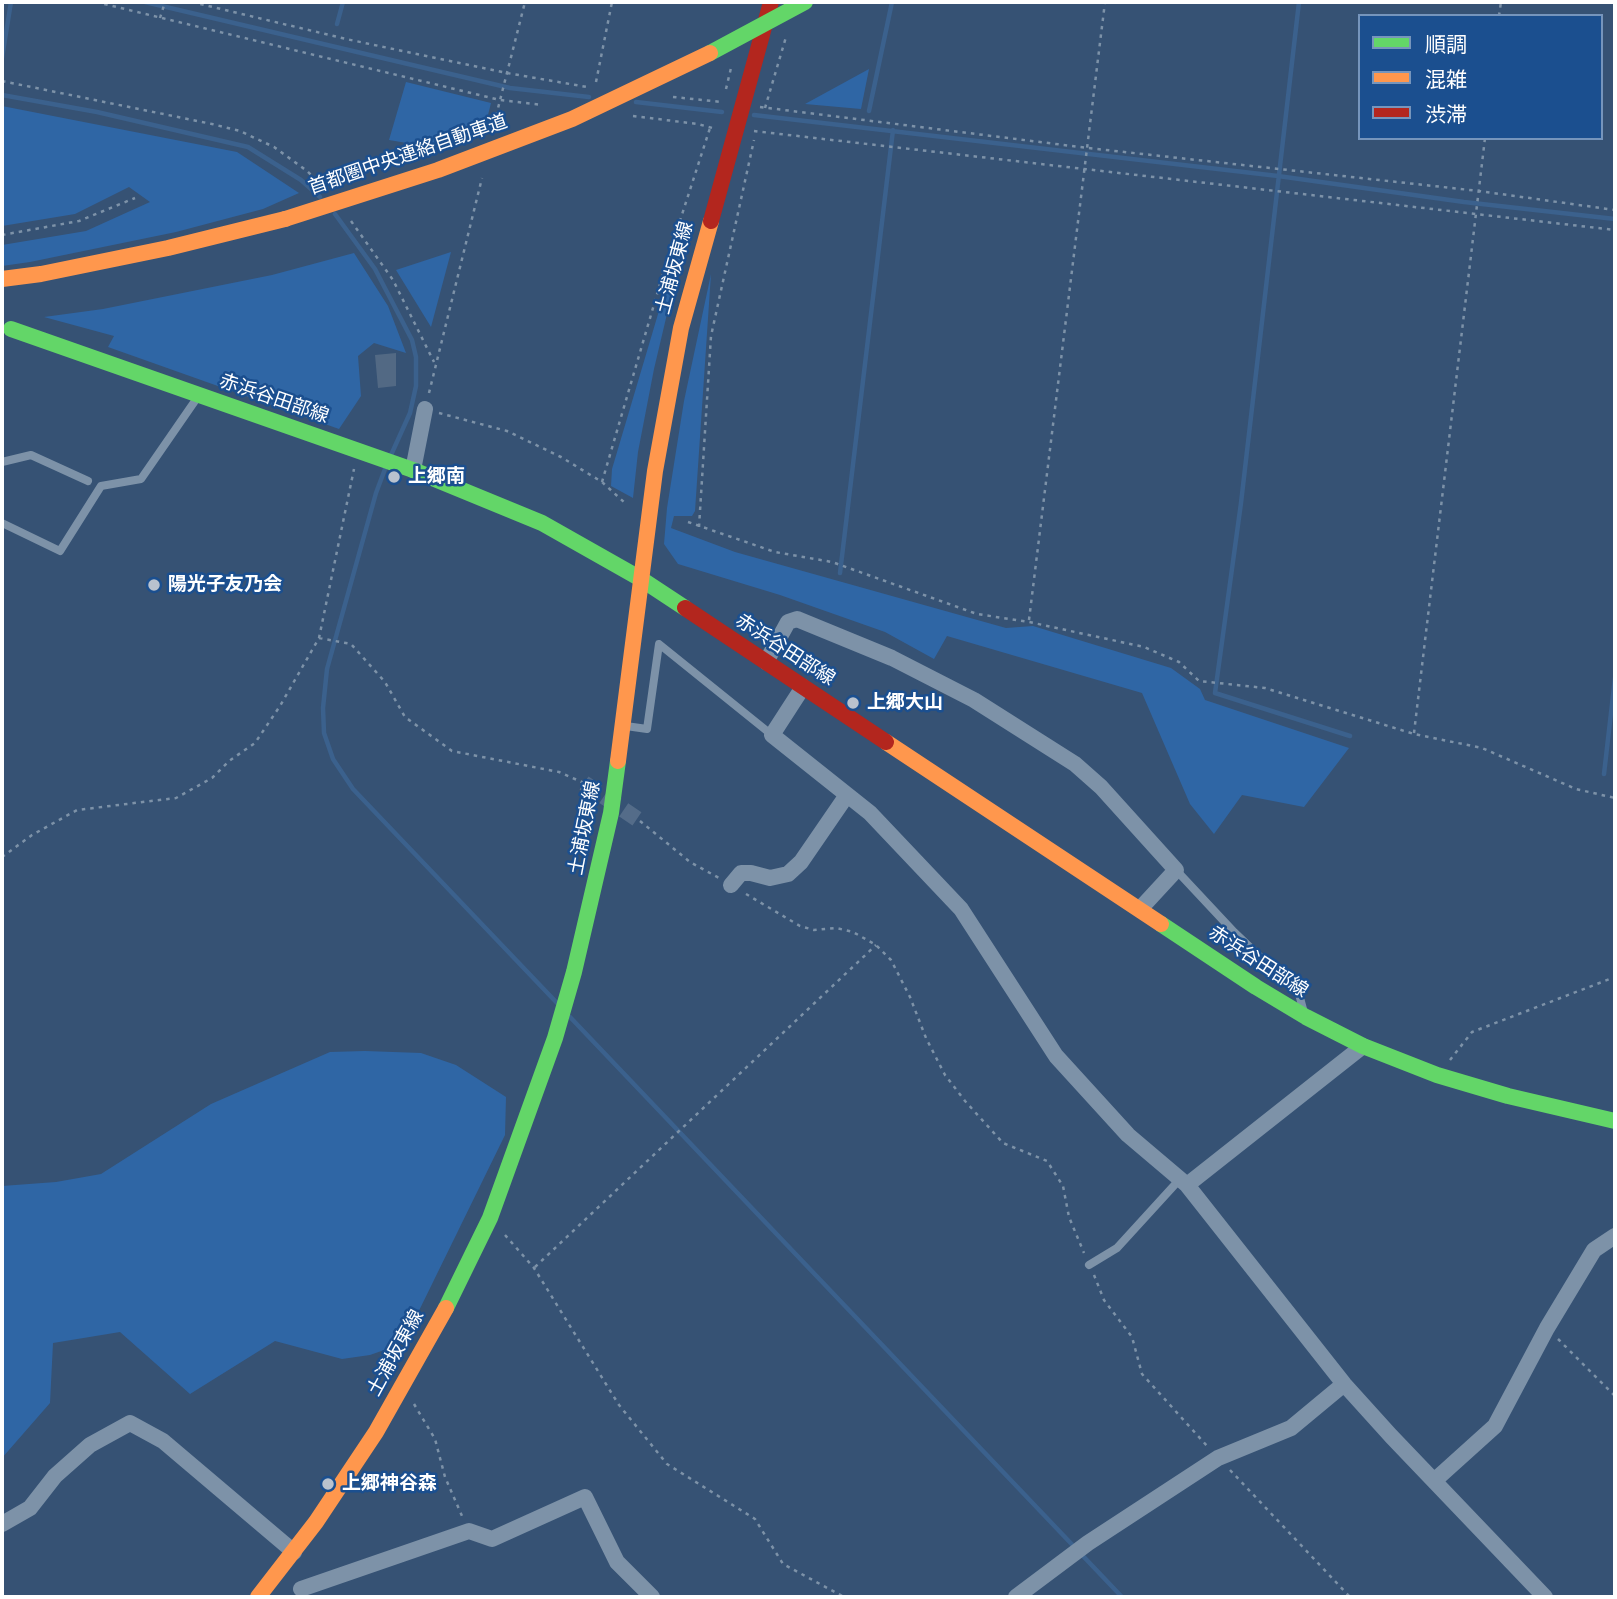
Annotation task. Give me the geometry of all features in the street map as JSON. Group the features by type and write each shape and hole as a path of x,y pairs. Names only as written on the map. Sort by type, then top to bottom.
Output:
{"main road":[{"name":"土浦坂東線","path":"258,1597 294,1552 344,1480 403,1386 457,1288 490,1219 532,1105 574,972 611,813 662,423 681,328 771,2"},
{"name":"首都圏中央連絡自動車道","path":"2,279 41,274 169,248 285,219 438,170 572,119 681,68 805,2"},
{"name":"赤浜谷田部線","path":"11,329 413,470 542,523 640,579 1256,987 1306,1017 1363,1046 1437,1075 1508,1096 1615,1121"}],"street":[{"path":"413,470 425,409"},
{"path":"766,662 788,622 797,619 892,658 974,700 1075,764 1101,787 1176,870 1140,909"},
{"path":"803,687 772,735 870,813 961,909 1056,1056 1128,1135 1183,1182 1344,1384 1545,1597"},
{"path":"731,885 741,873 770,878 788,874 801,862 846,795"},
{"path":"1183,1182 1363,1046"},
{"path":"1434,1481 1495,1426 1547,1328 1594,1250 1615,1236"},
{"path":"1016,1597 1088,1543 1218,1458 1291,1428 1344,1384"},
{"path":"2,1524 30,1508 55,1476 90,1445 130,1423 163,1441 294,1552"},
{"path":"281,1568 304,1593 469,1531 492,1539 585,1497 617,1562 634,1582 652,1597"}],"lane":[{"path":"2,523 60,551 101,486 141,479 198,396"},
{"path":"2,462 31,455 89,481"},
{"path":"623,725 647,729 659,644 772,735"},
{"path":"1176,870 1234,932 1298,994 1306,1017"},
{"path":"1089,1265 1117,1248 1183,1182"}],"path":[{"path":"96,2 500,100"},
{"path":"160,16 165,2"},
{"path":"192,2 346,39 595,89 612,2"},
{"path":"494,125 525,2"},
{"path":"1029,622 1105,2"},
{"path":"789,28 765,108 1088,148 1479,191 1615,210"},
{"path":"2,81 163,114"},
{"path":"673,97 742,105"},
{"path":"601,482 665,267 710,128"},
{"path":"735,131 756,131 1086,168 1615,230"},
{"path":"699,527 711,336 756,131"},
{"path":"1414,734 1485,140"},
{"path":"482,176 425,409 507,431 561,457 601,482 625,503"},
{"path":"2,235 79,222 135,198"},
{"path":"2,857 32,835 77,810 176,798 212,778 229,761 255,743 319,638 357,450"},
{"path":"688,522 775,552 832,562 977,614 1029,622 1144,647 1179,662 1199,681 1265,688 1414,734 1482,748 1576,789 1615,798"},
{"path":"319,638 351,644 385,682 405,717 452,751 559,772 584,783"},
{"path":"640,821 690,862 800,926 814,930 836,928 853,932 876,945 891,960 945,1075 1003,1143 1046,1161 1063,1186 1069,1217 1089,1265 1104,1300 1132,1337 1142,1374 1350,1597"},
{"path":"534,1268 876,945"},
{"path":"1437,1075 1472,1032 1615,977"},
{"path":"490,1219 534,1268 619,1405 667,1464 755,1519 783,1564 844,1597"},
{"path":"1547,1328 1615,1396"},
{"path":"403,1386 435,1439 445,1477 469,1531"}],"shaded area":[{"path":"869,69 861,109 805,104"},
{"path":"406,82 491,103 483,135 448,150 389,140"},
{"path":"2,106 237,152 299,193 263,209 176,232 2,266 2,245 86,231 150,202 129,187 75,214 2,226"},
{"path":"680,240 684,242 654,369 638,452 633,498 611,486 612,469"},
{"path":"451,252 431,327 396,270"},
{"path":"354,253 388,306 406,353 374,343 358,356 361,396 339,429 108,347 114,336 44,317 103,309 272,275"},
{"path":"711,274 695,511 692,516 674,516 671,528 735,552 1006,628 1033,626 1171,668 1200,689 1205,700 1349,748 1304,807 1242,795 1214,834 1190,804 1142,693 947,636 934,659 885,632 780,595 678,564 664,544 667,508 684,401"},
{"path":"330,1052 421,1053 456,1065 506,1097 505,1135 410,1329 387,1349 370,1355 342,1359 275,1341 190,1394 120,1332 53,1343 50,1403 2,1458 2,1186 56,1182 101,1174 211,1104"}],"building":[{"path":"396,353 396,386 378,388 375,355"}],"waterway":[{"path":"2,58 11,2"},
{"path":"145,2 510,88 589,97"},
{"path":"337,24 343,2"},
{"path":"869,111 892,2"},
{"path":"1299,2 1241,503 1215,693 1350,736"},
{"path":"2,95 97,112 248,147 301,180 320,197"},
{"path":"636,102 722,112"},
{"path":"754,115 1278,176 1464,202 1615,219"},
{"path":"840,573 893,130"},
{"path":"335,214 375,269 412,340 416,357 416,386 410,413 391,455"},
{"path":"385,469 327,669 323,708 324,733 333,759 353,789 557,1003"},
{"path":"1604,774 1615,678"},
{"path":"570,1017 1122,1597"}],"tunnel":[{"path":"584,783 640,821"}],"traffic: fast":[{"path":"710,53 805,2"},
{"path":"11,329 413,470 542,523 641,579 685,608"},
{"path":"446,1308 490,1218 555,1038 574,972 611,813 618,761"},
{"path":"1161,924 1256,987 1306,1017 1363,1046 1437,1075 1508,1096 1615,1121"}],"traffic: slow":[{"path":"285,219 438,170 572,119 710,53"},
{"path":"2,279 41,274 168,248 285,219"},
{"path":"618,761 655,471 681,328 711,221"},
{"path":"886,742 1161,924"},
{"path":"258,1597 316,1522 376,1432 446,1308"}],"traffic: jam":[{"path":"711,221 771,2"},
{"path":"685,608 886,742"}],"place":[{"name":"上郷南","path":"394,477"},
{"name":"陽光子友乃会","path":"154,585"},
{"name":"上郷大山","path":"853,703"},
{"name":"上郷神谷森","path":"328,1484"}]}
